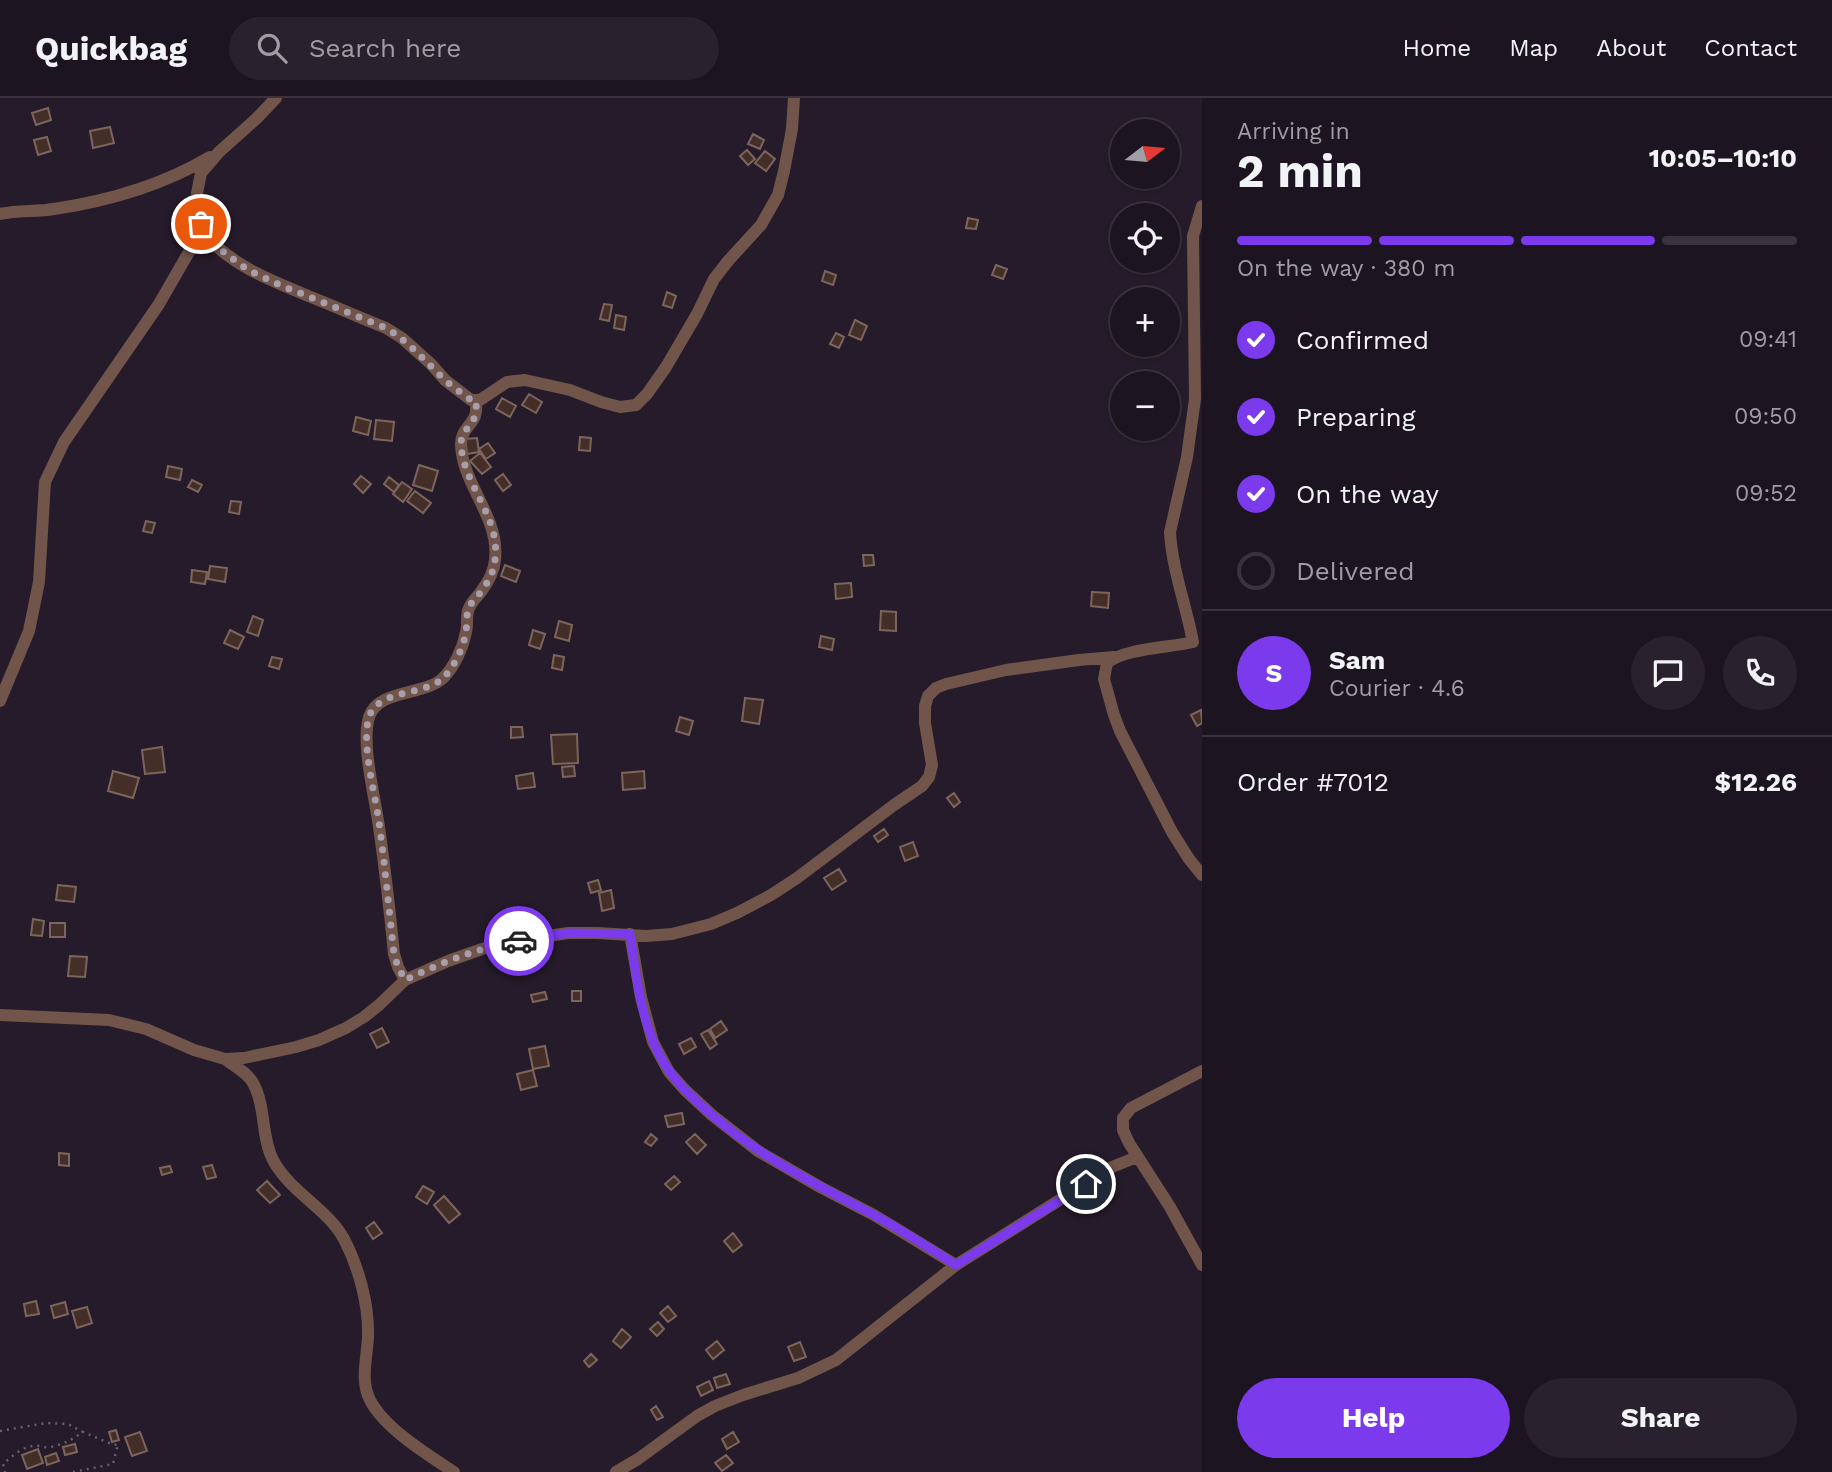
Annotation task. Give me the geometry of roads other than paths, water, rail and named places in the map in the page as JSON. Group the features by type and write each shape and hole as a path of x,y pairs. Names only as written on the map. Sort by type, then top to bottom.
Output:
{"street":[{"path":"276,98 219,152 199,180 197,193 201,231 210,242 248,270 394,333 416,349 445,380 471,400 485,398 507,382 525,380 570,390 620,407 631,407 641,402 666,367 714,279 761,225 778,195 792,129 794,98"},
{"path":"0,208 36,211 71,206 142,188 185,171 219,152"},
{"path":"0,1015 109,1020 146,1028 194,1050 225,1059 244,1058 296,1047 337,1032 364,1017 405,980 485,948 568,933 646,936 672,934 711,924 757,903 797,878 922,786 929,777 932,765 925,706 928,696 936,688 1006,670 1114,657 1197,641 1178,580 1170,532 1187,457 1195,399 1193,236 1202,206"},
{"path":"0,214 14,211"},
{"path":"0,701 29,631 39,582 45,482 53,462 159,304 201,231"},
{"path":"405,980 394,954 369,762 367,725 370,714 379,703 439,682 449,672 464,639 470,606 488,581 494,567 496,558 492,527 464,461 461,446 463,433 476,413 476,401"},
{"path":"1114,657 1107,663 1104,680 1114,715 1172,832 1202,875"},
{"path":"630,934 641,997 653,1042 669,1072 685,1090 758,1151 874,1215 956,1265"},
{"path":"225,1059 254,1083 267,1146 280,1172 322,1212 344,1240 358,1277 367,1315 365,1379 368,1397 375,1410 410,1442 454,1472"},
{"path":"1202,1071 1131,1108 1123,1118 1123,1130 1136,1157 1170,1207 1202,1265"},
{"path":"615,1472 715,1406 798,1378 836,1360 956,1265 1112,1167 1136,1157"}]}
